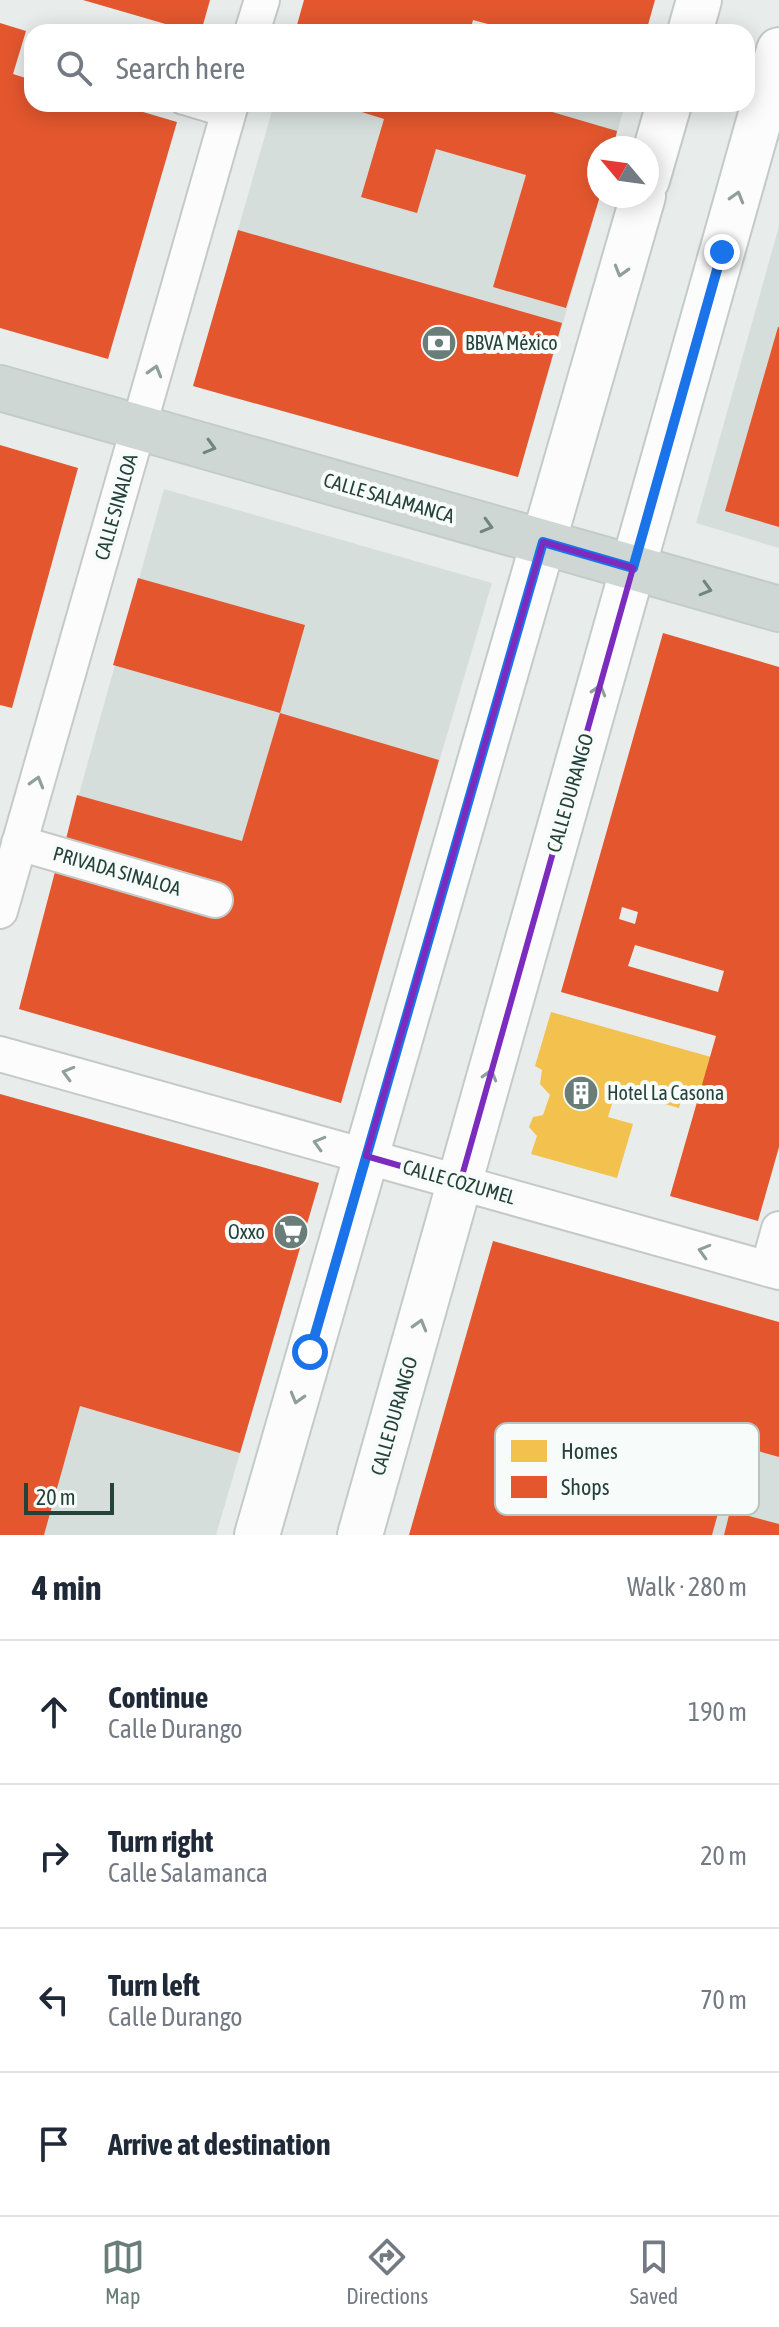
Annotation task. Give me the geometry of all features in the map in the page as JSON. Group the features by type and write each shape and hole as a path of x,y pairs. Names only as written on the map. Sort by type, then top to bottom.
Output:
{"main road":[{"path":"692,24 699,0"},
{"name":"CALLE DURANGO","path":"360,1535 779,50"},
{"path":"659,137 666,112"},
{"path":"257,1535 640,208"},
{"name":"CALLE SALAMANCA","path":"0,388 779,609"}],"street":[{"path":"254,24 262,0"},
{"name":"CALLE SINALOA","path":"0,911 229,112"},
{"name":"PRIVADA SINALOA","path":"19,843 215,900"},
{"name":"CALLE COZUMEL","path":"0,1054 774,1271"},
{"path":"774,1271 779,1229"}],"highlighted area":[{"path":"543,542 633,568 460,1183 366,1156"}],"shaded area":[{"path":"272,112 623,112 616,136 587,136 587,208 596,208 518,477 193,386"},
{"path":"779,226 779,548 696,523"},
{"path":"164,489 492,583 341,1103 19,1009"},
{"path":"0,1094 319,1183 216,1535 0,1535"},
{"path":"774,1321 779,1322 779,1535 640,1535 682,1515 759,1515 759,1423 744,1423"}],"building: Homes":[{"name":"Hotel La Casona","path":"551,1012 711,1057 700,1096 684,1091 679,1108 616,1090 608,1117 633,1124 617,1178 531,1154 537,1136 529,1127 533,1117 543,1115 550,1095 540,1084 542,1070 535,1066"}],"building: Shops":[{"path":"83,0 210,0 203,24 166,24"},
{"path":"304,0 655,0 648,24 488,24 473,20 472,24 297,24"},
{"path":"0,23 24,30 13,74 24,77 24,112 143,112 177,122 108,359 0,328"},
{"path":"362,112 552,112 617,131 616,136 587,136 587,208 596,208 566,308 493,287 526,175 436,149 417,213 361,197 384,119"},
{"path":"238,230 562,323 518,477 193,386"},
{"path":"779,327 779,527 725,511"},
{"path":"0,445 78,468 12,708 0,705"},
{"path":"138,578 305,625 280,713 113,665"},
{"path":"663,633 779,667 779,1147 758,1221 670,1196 716,1036 561,992","holes":["622,907 638,912 635,924 619,919","635,945 724,971 718,992 628,966"]},
{"path":"280,713 439,760 341,1103 19,1009 56,868 221,916 229,889 65,843 77,795 242,841"},
{"path":"0,1094 319,1183 240,1453 80,1406 44,1535 0,1535"},
{"path":"493,1241 779,1322 779,1457 759,1451 759,1423 495,1423 495,1515 718,1515 712,1535 409,1535"},
{"path":"729,1515 745,1515 779,1524 779,1535 724,1535"}],"place":[{"name":"BBVA México","path":"439,343"},
{"name":"Hotel La Casona","path":"581,1093"},
{"name":"Oxxo","path":"291,1232"}],"route":[{"path":"310,1352 543,542 633,568 722,252"}]}
